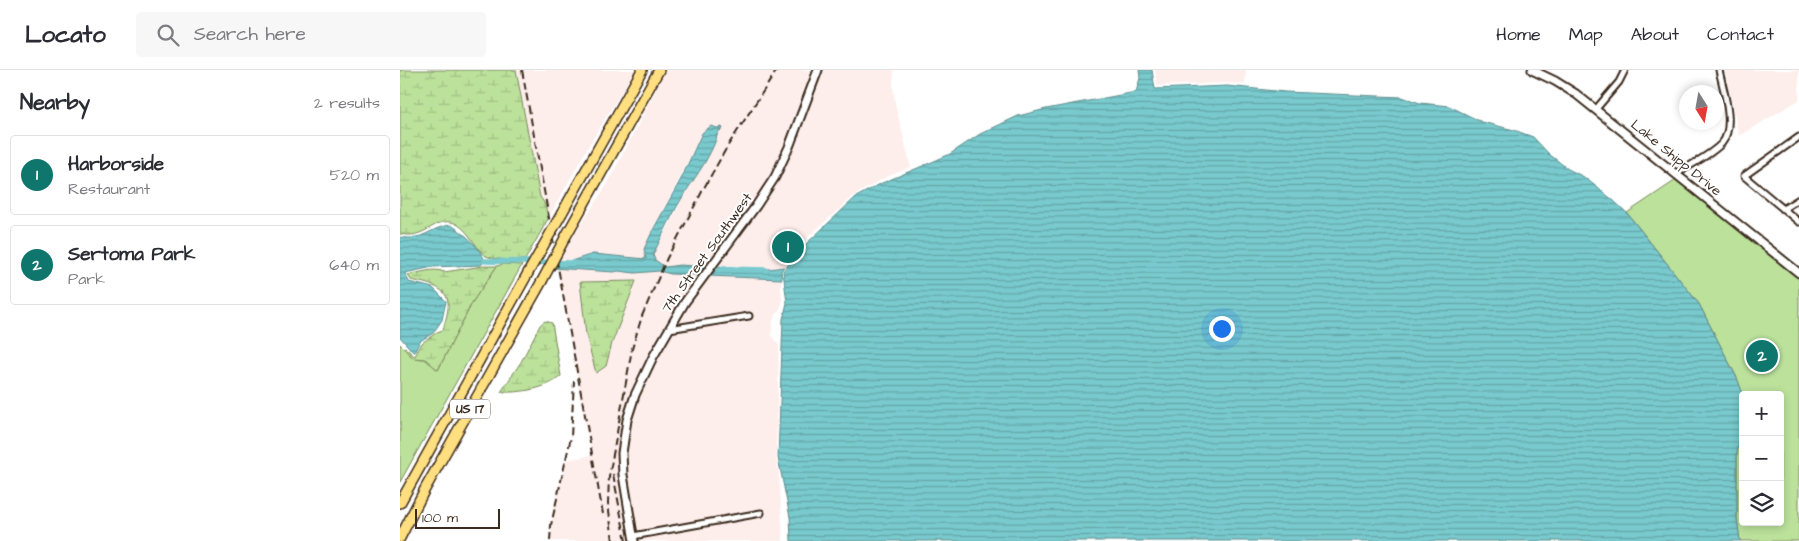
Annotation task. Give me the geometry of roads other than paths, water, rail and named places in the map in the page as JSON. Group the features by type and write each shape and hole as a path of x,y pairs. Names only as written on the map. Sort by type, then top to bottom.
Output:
{"highway":[{"name":"US 17","path":"400,503 642,70"},
{"name":"US 17","path":"400,538 425,489 659,70"}],"street":[{"name":"7th Street Southwest","path":"634,538 622,475 622,453 624,434 636,395 668,329 696,286 756,206 775,177 789,147 818,70"},
{"name":"Lake Shipp Drive","path":"1532,70 1566,88 1596,109 1799,273"},
{"path":"1596,109 1619,82 1625,70"},
{"path":"1676,174 1720,144 1728,132 1728,119 1719,70"},
{"path":"1799,137 1744,176 1799,222"},
{"path":"1783,210 1799,199"},
{"path":"668,329 749,316"},
{"path":"634,538 761,513"}],"water":[{"path":"1139,70 1152,70 1155,89 1227,86 1285,92 1402,97 1420,103 1449,106 1482,122 1533,137 1549,154 1568,169 1584,177 1627,213 1699,304 1737,378 1742,391 1739,391 1739,444 1737,452 1737,518 1740,541 791,541 790,517 778,458 783,319 787,303 783,271 805,245 856,197 882,183 950,154 980,134 1018,116 1136,92 1140,78"},
{"path":"711,126 722,127 723,129 718,132 709,156 676,208 653,255 655,260 665,267 680,265 707,267 700,275 671,274 659,271 635,273 552,268 555,263 565,263 593,254 646,259 644,249 653,230 681,179 702,133"},
{"path":"451,225 471,240 485,261 481,265 433,267 405,273 409,282 433,288 446,301 442,320 433,333 420,341 414,353 400,337 400,237 415,238 437,228"},
{"path":"714,267 747,271 784,267 781,271 782,279 708,276"}],"waterway":[{"path":"485,261 574,263"},
{"path":"723,269 766,270"}],"railway":[{"path":"522,70 603,514"},
{"path":"613,541 608,503 609,477 632,349 642,316 667,258 704,188 727,147 777,70"},
{"path":"550,541 551,525 571,437 574,381"},
{"path":"613,474 626,541"}],"place":[{"name":"Harborside","path":"788,247"},
{"name":"Sertoma Park","path":"1762,356"}]}
